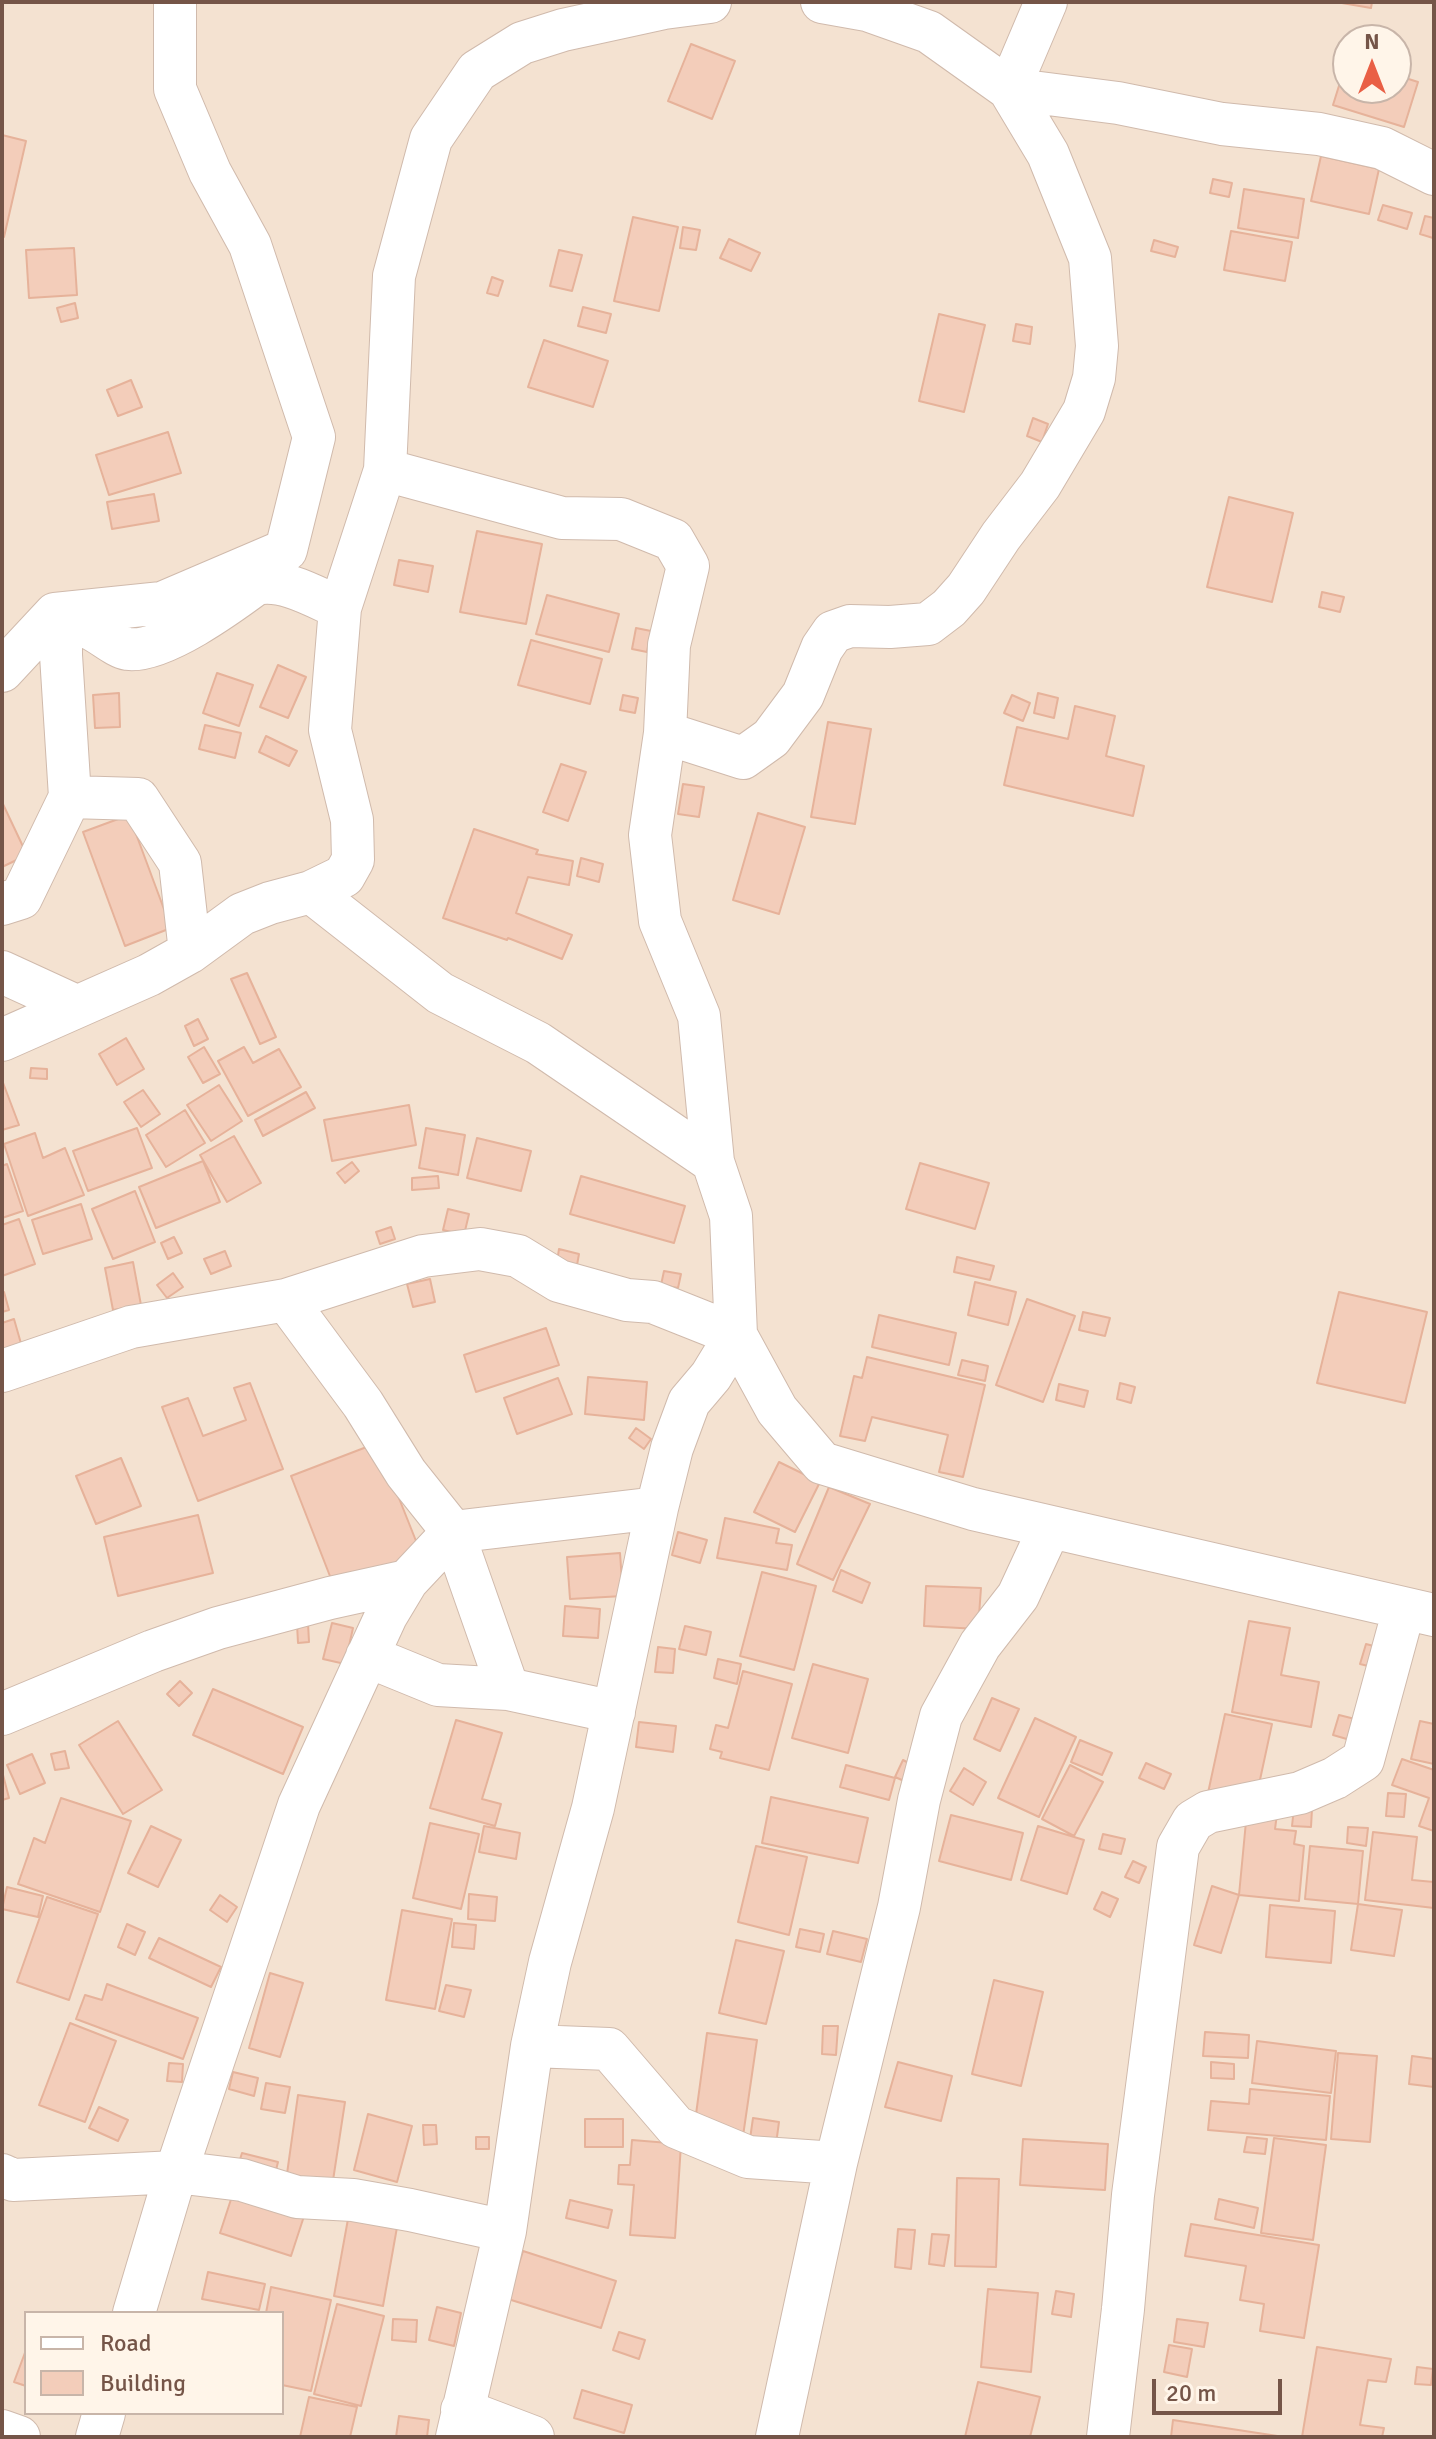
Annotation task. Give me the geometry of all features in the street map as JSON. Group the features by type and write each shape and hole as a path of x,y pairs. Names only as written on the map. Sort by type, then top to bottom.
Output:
{"street":[{"path":"2,671 55,614 162,603 286,550 314,437 250,245 210,172 175,89 175,2"},
{"path":"2,1040 149,975 190,952 242,914 311,892 344,876 353,860 352,820 330,730 340,608 385,470 394,276 431,139 477,71 522,43 563,30 664,8 710,2"},
{"path":"665,733 743,758 771,738 803,695 822,648 833,632 850,626 915,627 928,624 949,608 1040,485 1084,411 1094,378 1097,346 1090,258 1048,154 1009,89 929,32 867,10 822,2"},
{"path":"1009,89 1046,2"},
{"path":"1009,89 1118,103 1222,124 1319,134 1382,148 1434,174"},
{"path":"385,470 562,518 621,519 673,540 688,566 669,645 665,733 650,835 660,921 699,1016 713,1162 731,1216 736,1335 777,1410 822,1463 973,1509 1419,1612 1363,1760 1335,1778 1300,1793 1208,1812 1193,1821 1178,1847 1133,2195 1108,2437"},
{"path":"2,904 21,898 70,797 61,655 64,633 71,627 81,626 129,649 147,647 187,630 256,584 269,581 340,608"},
{"path":"70,797 138,799 180,863 190,952"},
{"path":"311,892 440,993 538,1043 713,1162"},
{"path":"2,972 76,1006"},
{"path":"2,1371 131,1327 286,1300 423,1256 480,1249 518,1256 559,1281 627,1300 653,1302 736,1335"},
{"path":"286,1300 363,1404 406,1473 453,1532 508,1689"},
{"path":"533,2437 460,2423 505,2231 532,2046 550,1962 593,1808 672,1448 689,1402 711,1376 736,1335"},
{"path":"135,2311 176,2172 299,1805 386,1616 407,1581 453,1532 657,1508"},
{"path":"777,2437 836,2163 899,1907 919,1800 941,1716 980,1645 1018,1596 1050,1527"},
{"path":"2,1714 153,1651 218,1628 407,1581"},
{"path":"367,1656 438,1685 508,1689 614,1712"},
{"path":"532,2046 609,2049 676,2127 748,2157 836,2163"},
{"path":"2,2175 13,2180 176,2172 242,2180 297,2197 353,2200 410,2210 505,2231"},
{"path":"97,2437 103,2415"},
{"path":"2,2431 19,2437"}],"shaded area":[{"path":"2,2 1434,2 1434,2437 2,2437"}],"building":[{"path":"1336,2 1372,2 1371,8"},
{"path":"691,44 735,61 712,119 668,101"},
{"path":"1412,80 1418,82 1412,101"},
{"path":"1333,104 1411,104 1404,127"},
{"path":"2,135 26,141 4,237 2,236"},
{"path":"1321,156 1379,169 1369,214 1311,201"},
{"path":"1213,179 1232,183 1229,197 1210,193"},
{"path":"1244,189 1304,199 1298,238 1238,228"},
{"path":"1383,205 1412,213 1407,229 1378,220"},
{"path":"1425,216 1434,218 1433,238 1420,234"},
{"path":"633,217 678,227 659,311 614,301"},
{"path":"683,227 700,230 696,250 680,248"},
{"path":"1231,231 1292,242 1285,281 1224,270"},
{"path":"729,239 760,253 751,271 720,258"},
{"path":"1154,240 1178,247 1175,257 1151,251"},
{"path":"74,248 77,295 29,298 26,250"},
{"path":"559,250 582,255 572,291 550,286"},
{"path":"492,277 503,281 498,296 487,293"},
{"path":"75,303 78,318 61,322 57,308"},
{"path":"583,307 611,314 606,333 578,326"},
{"path":"939,314 985,325 964,412 919,401"},
{"path":"1016,324 1032,327 1030,344 1013,341"},
{"path":"544,340 608,361 593,407 528,387"},
{"path":"131,380 142,407 118,416 107,390"},
{"path":"1033,418 1048,424 1042,442 1027,436"},
{"path":"168,432 181,473 109,495 96,455"},
{"path":"154,494 159,521 112,529 107,502"},
{"path":"1229,497 1293,513 1272,602 1207,587"},
{"path":"477,531 542,544 526,624 460,612"},
{"path":"399,560 433,566 428,592 394,585"},
{"path":"1322,592 1344,597 1340,612 1319,607"},
{"path":"547,595 619,614 609,652 536,634"},
{"path":"636,628 651,631 647,652 632,649"},
{"path":"531,640 602,659 590,704 518,685"},
{"path":"278,665 306,677 288,718 260,707"},
{"path":"217,673 253,685 239,726 203,713"},
{"path":"119,693 120,727 95,728 93,695"},
{"path":"1038,693 1058,698 1054,718 1034,713"},
{"path":"623,695 638,698 635,713 620,710"},
{"path":"1012,695 1030,703 1023,721 1004,713"},
{"path":"1075,706 1115,716 1106,756 1144,766 1133,816 1004,785 1017,727 1068,739"},
{"path":"828,722 871,729 855,824 811,817"},
{"path":"205,725 241,733 235,758 199,749"},
{"path":"266,736 297,751 289,766 259,752"},
{"path":"561,764 586,772 568,821 543,812"},
{"path":"683,784 704,787 699,817 678,814"},
{"path":"2,802 27,855 2,867"},
{"path":"758,813 805,827 779,914 733,900"},
{"path":"129,815 171,928 125,946 83,832"},
{"path":"474,829 538,850 536,854 573,861 569,885 528,877 516,913 572,935 562,959 443,918"},
{"path":"581,858 603,864 599,882 577,876"},
{"path":"247,973 276,1037 260,1044 231,979"},
{"path":"198,1019 208,1039 194,1046 185,1026"},
{"path":"126,1038 144,1069 117,1085 99,1054"},
{"path":"204,1047 220,1074 203,1083 188,1057"},
{"path":"244,1047 253,1063 279,1049 301,1087 248,1116 218,1061"},
{"path":"31,1068 47,1069 47,1079 30,1078"},
{"path":"2,1080 19,1125 2,1130"},
{"path":"219,1085 242,1121 211,1141 187,1105"},
{"path":"143,1090 160,1114 141,1127 124,1102"},
{"path":"306,1092 315,1108 263,1136 255,1120"},
{"path":"409,1105 416,1145 332,1161 324,1120"},
{"path":"185,1110 205,1143 166,1167 146,1135"},
{"path":"137,1128 152,1168 88,1191 73,1151"},
{"path":"426,1128 465,1135 458,1175 419,1168"},
{"path":"35,1133 43,1158 65,1148 84,1195 28,1216 4,1144"},
{"path":"234,1136 261,1183 227,1202 200,1155"},
{"path":"477,1138 531,1151 521,1191 467,1178"},
{"path":"203,1161 220,1202 156,1228 139,1187"},
{"path":"352,1162 359,1171 345,1183 337,1173"},
{"path":"920,1163 989,1183 975,1229 906,1209"},
{"path":"7,1164 23,1211 2,1218 2,1166"},
{"path":"438,1176 439,1188 412,1190 412,1178"},
{"path":"581,1176 685,1206 674,1243 570,1214"},
{"path":"135,1191 155,1242 113,1259 92,1209"},
{"path":"81,1204 92,1239 43,1254 32,1220"},
{"path":"448,1209 469,1214 464,1235 443,1230"},
{"path":"19,1219 35,1264 2,1276 2,1225"},
{"path":"391,1227 395,1239 380,1244 376,1232"},
{"path":"174,1237 182,1253 168,1259 161,1243"},
{"path":"559,1249 579,1254 577,1265 557,1262"},
{"path":"225,1251 231,1266 211,1274 204,1259"},
{"path":"957,1257 994,1266 990,1280 954,1272"},
{"path":"133,1262 141,1305 113,1310 105,1268"},
{"path":"664,1271 681,1274 678,1288 661,1285"},
{"path":"173,1273 183,1287 167,1298 157,1285"},
{"path":"430,1279 435,1302 413,1307 407,1284"},
{"path":"975,1282 1016,1292 1008,1325 968,1315"},
{"path":"1339,1292 1427,1312 1405,1403 1317,1383"},
{"path":"2,1293 9,1310 2,1312"},
{"path":"1027,1299 1075,1316 1043,1402 996,1385"},
{"path":"1083,1312 1110,1318 1105,1336 1079,1330"},
{"path":"879,1315 956,1333 949,1365 872,1347"},
{"path":"14,1319 22,1347 2,1354 2,1323"},
{"path":"546,1328 559,1365 476,1392 464,1355"},
{"path":"867,1357 985,1385 963,1477 939,1472 948,1435 872,1417 865,1441 840,1436 854,1376 862,1378"},
{"path":"962,1360 988,1366 985,1381 958,1375"},
{"path":"588,1377 647,1382 644,1420 585,1414"},
{"path":"558,1378 572,1414 517,1434 504,1398"},
{"path":"250,1383 283,1469 198,1501 162,1407 188,1398 203,1436 246,1420 234,1388"},
{"path":"1120,1383 1135,1387 1131,1403 1117,1399"},
{"path":"1059,1384 1088,1391 1084,1407 1056,1400"},
{"path":"636,1428 651,1439 644,1449 629,1438"},
{"path":"377,1443 422,1556 335,1589 291,1476"},
{"path":"121,1458 141,1506 96,1524 76,1476"},
{"path":"779,1462 820,1482 795,1532 754,1512"},
{"path":"829,1487 870,1504 833,1580 797,1564"},
{"path":"198,1515 213,1573 118,1596 104,1537"},
{"path":"725,1518 779,1529 776,1543 792,1545 787,1570 717,1558"},
{"path":"678,1532 707,1540 700,1563 672,1555"},
{"path":"620,1553 623,1596 570,1599 567,1557"},
{"path":"841,1570 870,1583 862,1603 833,1591"},
{"path":"762,1572 816,1586 794,1670 740,1656"},
{"path":"926,1586 981,1588 978,1629 924,1626"},
{"path":"565,1606 600,1609 598,1638 563,1636"},
{"path":"1249,1621 1290,1628 1281,1675 1319,1682 1311,1727 1232,1712"},
{"path":"308,1623 309,1642 298,1643 297,1624"},
{"path":"332,1623 353,1628 345,1664 323,1659"},
{"path":"685,1626 711,1632 706,1655 679,1649"},
{"path":"1366,1644 1385,1649 1380,1669 1360,1664"},
{"path":"658,1647 675,1649 673,1673 655,1672"},
{"path":"718,1659 741,1664 737,1684 714,1678"},
{"path":"813,1664 868,1679 848,1753 792,1738"},
{"path":"743,1671 792,1684 769,1770 720,1758 722,1752 710,1749 716,1725 728,1728"},
{"path":"180,1681 192,1693 179,1706 167,1694"},
{"path":"213,1689 303,1727 283,1774 193,1735"},
{"path":"992,1698 1019,1709 1000,1751 974,1739"},
{"path":"1225,1714 1272,1724 1255,1803 1208,1793"},
{"path":"1339,1715 1363,1721 1357,1742 1333,1735"},
{"path":"1035,1718 1076,1737 1039,1817 998,1798"},
{"path":"456,1720 502,1733 482,1799 501,1804 495,1826 430,1808"},
{"path":"118,1721 162,1790 123,1814 79,1745"},
{"path":"1420,1721 1434,1724 1434,1764 1411,1759"},
{"path":"639,1722 676,1726 673,1752 636,1747"},
{"path":"1080,1740 1112,1753 1102,1775 1071,1762"},
{"path":"65,1751 69,1768 55,1770 51,1754"},
{"path":"32,1754 45,1783 20,1794 7,1765"},
{"path":"1402,1759 1434,1770 1434,1831 1419,1826 1429,1798 1392,1785"},
{"path":"903,1760 918,1768 911,1784 895,1777"},
{"path":"1146,1763 1171,1774 1164,1789 1139,1778"},
{"path":"846,1765 895,1778 889,1800 840,1787"},
{"path":"1070,1765 1103,1782 1074,1836 1042,1819"},
{"path":"964,1768 986,1782 973,1805 950,1791"},
{"path":"2,1771 9,1798 2,1800"},
{"path":"1388,1793 1406,1794 1404,1817 1386,1816"},
{"path":"771,1797 868,1818 858,1863 762,1843"},
{"path":"61,1798 131,1821 100,1912 18,1884 34,1838 45,1843"},
{"path":"1294,1808 1312,1809 1311,1827 1292,1826"},
{"path":"1247,1811 1277,1814 1275,1829 1296,1831 1294,1844 1304,1846 1299,1901 1239,1895"},
{"path":"951,1815 1023,1833 1011,1880 939,1861"},
{"path":"430,1823 479,1834 461,1909 413,1898"},
{"path":"151,1826 181,1840 158,1887 128,1873"},
{"path":"484,1826 520,1833 516,1859 479,1852"},
{"path":"1038,1826 1084,1840 1067,1894 1021,1880"},
{"path":"1348,1827 1368,1828 1366,1846 1347,1843"},
{"path":"1373,1832 1417,1837 1412,1880 1434,1882 1434,1908 1365,1900"},
{"path":"1103,1834 1125,1839 1121,1854 1099,1849"},
{"path":"756,1846 807,1857 789,1935 738,1922"},
{"path":"1310,1846 1363,1851 1358,1904 1305,1899"},
{"path":"1133,1861 1146,1867 1139,1883 1125,1877"},
{"path":"1212,1886 1239,1895 1221,1953 1194,1945"},
{"path":"7,1887 43,1896 38,1917 2,1909"},
{"path":"1102,1892 1118,1899 1110,1917 1094,1909"},
{"path":"469,1894 497,1897 495,1921 468,1919"},
{"path":"220,1895 237,1907 227,1922 210,1910"},
{"path":"47,1897 98,1914 69,2000 17,1982"},
{"path":"1358,1904 1402,1910 1394,1956 1351,1950"},
{"path":"1270,1905 1335,1911 1331,1963 1266,1957"},
{"path":"402,1910 452,1919 435,2009 386,2000"},
{"path":"454,1923 476,1925 474,1949 452,1947"},
{"path":"127,1924 145,1932 135,1955 118,1947"},
{"path":"800,1929 824,1934 820,1952 796,1947"},
{"path":"833,1931 867,1939 861,1962 827,1954"},
{"path":"159,1938 221,1967 211,1987 149,1958"},
{"path":"736,1940 784,1951 766,2024 719,2013"},
{"path":"270,1973 303,1983 280,2057 249,2048"},
{"path":"994,1980 1043,1992 1021,2086 972,2074"},
{"path":"107,1984 198,2018 183,2059 76,2019 85,1995 102,2000"},
{"path":"446,1985 471,1990 464,2017 439,2011"},
{"path":"70,2023 116,2041 85,2122 39,2105"},
{"path":"823,2026 838,2026 836,2055 822,2054"},
{"path":"1205,2032 1249,2035 1248,2058 1203,2056"},
{"path":"707,2033 757,2040 743,2136 694,2129"},
{"path":"1257,2041 1336,2051 1331,2093 1252,2083"},
{"path":"1338,2053 1377,2056 1370,2142 1331,2139"},
{"path":"1412,2056 1434,2059 1434,2087 1409,2084"},
{"path":"898,2062 952,2076 941,2121 885,2107"},
{"path":"1211,2062 1234,2064 1234,2079 1211,2078"},
{"path":"169,2063 183,2064 182,2082 167,2081"},
{"path":"233,2072 258,2078 254,2096 229,2089"},
{"path":"266,2083 290,2087 285,2113 261,2109"},
{"path":"1250,2089 1330,2096 1326,2140 1208,2130 1211,2101 1249,2104"},
{"path":"298,2095 345,2102 332,2187 286,2181"},
{"path":"99,2107 128,2120 118,2141 89,2128"},
{"path":"368,2114 412,2126 397,2182 354,2170"},
{"path":"753,2118 779,2122 776,2144 750,2139"},
{"path":"585,2119 623,2119 623,2147 585,2147"},
{"path":"423,2125 436,2125 437,2144 424,2145"},
{"path":"476,2137 489,2137 489,2149 476,2149"},
{"path":"1247,2137 1267,2139 1265,2154 1244,2152"},
{"path":"1274,2138 1326,2145 1313,2240 1261,2233"},
{"path":"1023,2139 1108,2144 1105,2190 1020,2185"},
{"path":"632,2140 681,2144 675,2238 630,2235 634,2185 618,2184 619,2165 630,2165"},
{"path":"242,2153 278,2162 273,2182 236,2172"},
{"path":"957,2178 999,2179 996,2267 955,2266"},
{"path":"236,2184 307,2207 291,2256 220,2233"},
{"path":"1219,2199 1258,2208 1254,2228 1215,2219"},
{"path":"570,2200 612,2210 608,2228 566,2218"},
{"path":"350,2208 399,2216 383,2306 334,2296"},
{"path":"1191,2224 1319,2245 1304,2338 1260,2331 1264,2304 1240,2300 1246,2266 1185,2256"},
{"path":"898,2229 915,2230 911,2269 895,2267"},
{"path":"932,2234 949,2235 944,2266 929,2264"},
{"path":"523,2251 616,2281 601,2328 508,2299"},
{"path":"208,2272 265,2284 259,2310 202,2299"},
{"path":"271,2287 331,2300 311,2391 284,2385 284,2311 266,2311"},
{"path":"988,2289 1038,2293 1031,2372 981,2367"},
{"path":"1056,2291 1074,2294 1071,2317 1052,2314"},
{"path":"337,2304 384,2316 361,2406 314,2394"},
{"path":"437,2307 461,2313 454,2346 429,2340"},
{"path":"393,2319 417,2320 416,2342 392,2340"},
{"path":"1177,2319 1208,2323 1204,2347 1174,2342"},
{"path":"619,2332 645,2340 639,2359 613,2350"},
{"path":"1169,2345 1192,2349 1187,2377 1164,2372"},
{"path":"1317,2347 1391,2359 1386,2382 1368,2380 1360,2425 1384,2428 1382,2437 1302,2437"},
{"path":"24,2355 24,2385 14,2382"},
{"path":"1417,2367 1433,2369 1431,2385 1415,2384"},
{"path":"978,2382 1040,2397 1030,2437 965,2437"},
{"path":"582,2390 632,2405 624,2433 574,2418"},
{"path":"309,2397 357,2407 350,2437 300,2437"},
{"path":"399,2416 429,2420 427,2437 396,2437"},
{"path":"1173,2420 1284,2437 1171,2437"}]}
